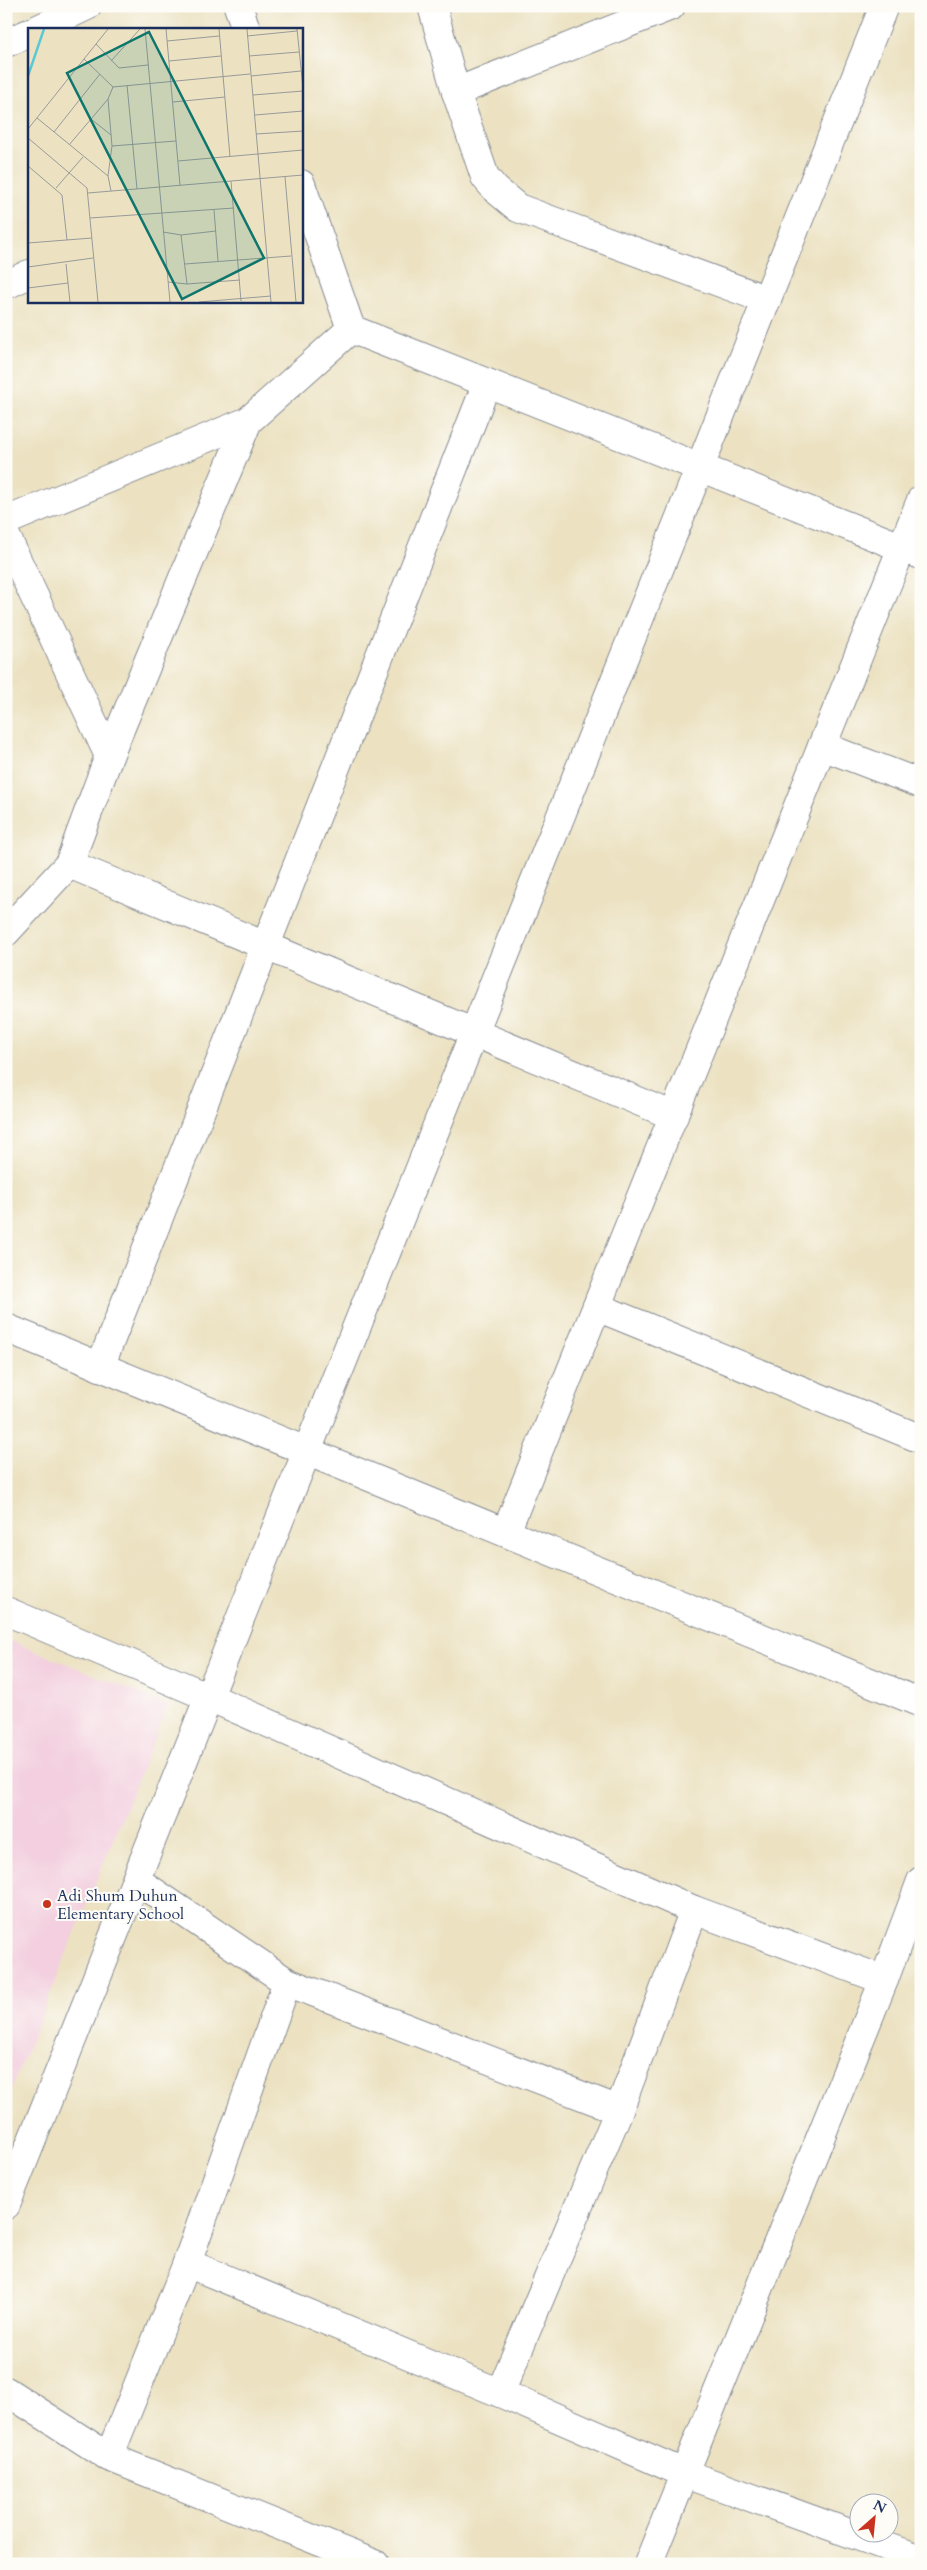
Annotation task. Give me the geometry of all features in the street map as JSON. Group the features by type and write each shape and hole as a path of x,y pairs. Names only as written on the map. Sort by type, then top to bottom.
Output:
{"street":[{"path":"40,28 87,6"},
{"path":"238,6 246,28"},
{"path":"432,6 456,92 485,177 495,189 518,208 767,300"},
{"path":"456,92 671,6"},
{"path":"6,2205 476,1033 884,6"},
{"path":"6,43 28,33"},
{"path":"302,187 351,329 911,552"},
{"path":"6,285 28,274"},
{"path":"6,521 248,421 351,329"},
{"path":"100,1367 487,383"},
{"path":"6,932 68,864 109,756 248,421"},
{"path":"506,1532 822,746 911,552 921,500"},
{"path":"6,536 109,756"},
{"path":"822,746 921,784"},
{"path":"68,864 674,1116"},
{"path":"597,1307 921,1439"},
{"path":"6,1328 921,1704"},
{"path":"6,1611 209,1697 694,1910 884,1980"},
{"path":"136,1880 287,1982 618,2110"},
{"path":"648,2564 686,2474 884,1980 921,1881"},
{"path":"500,2393 618,2110 694,1910"},
{"path":"109,2457 186,2263 287,1982"},
{"path":"186,2263 500,2393 686,2474 921,2559"},
{"path":"6,2391 109,2457 375,2564"}],"shaded area":[{"name":"Adi Shum Duhun Elementary School","path":"6,1639 168,1705 6,2102"}],"place":[{"name":"Adi Shum Duhun Elementary School","path":"47,1904"}]}
